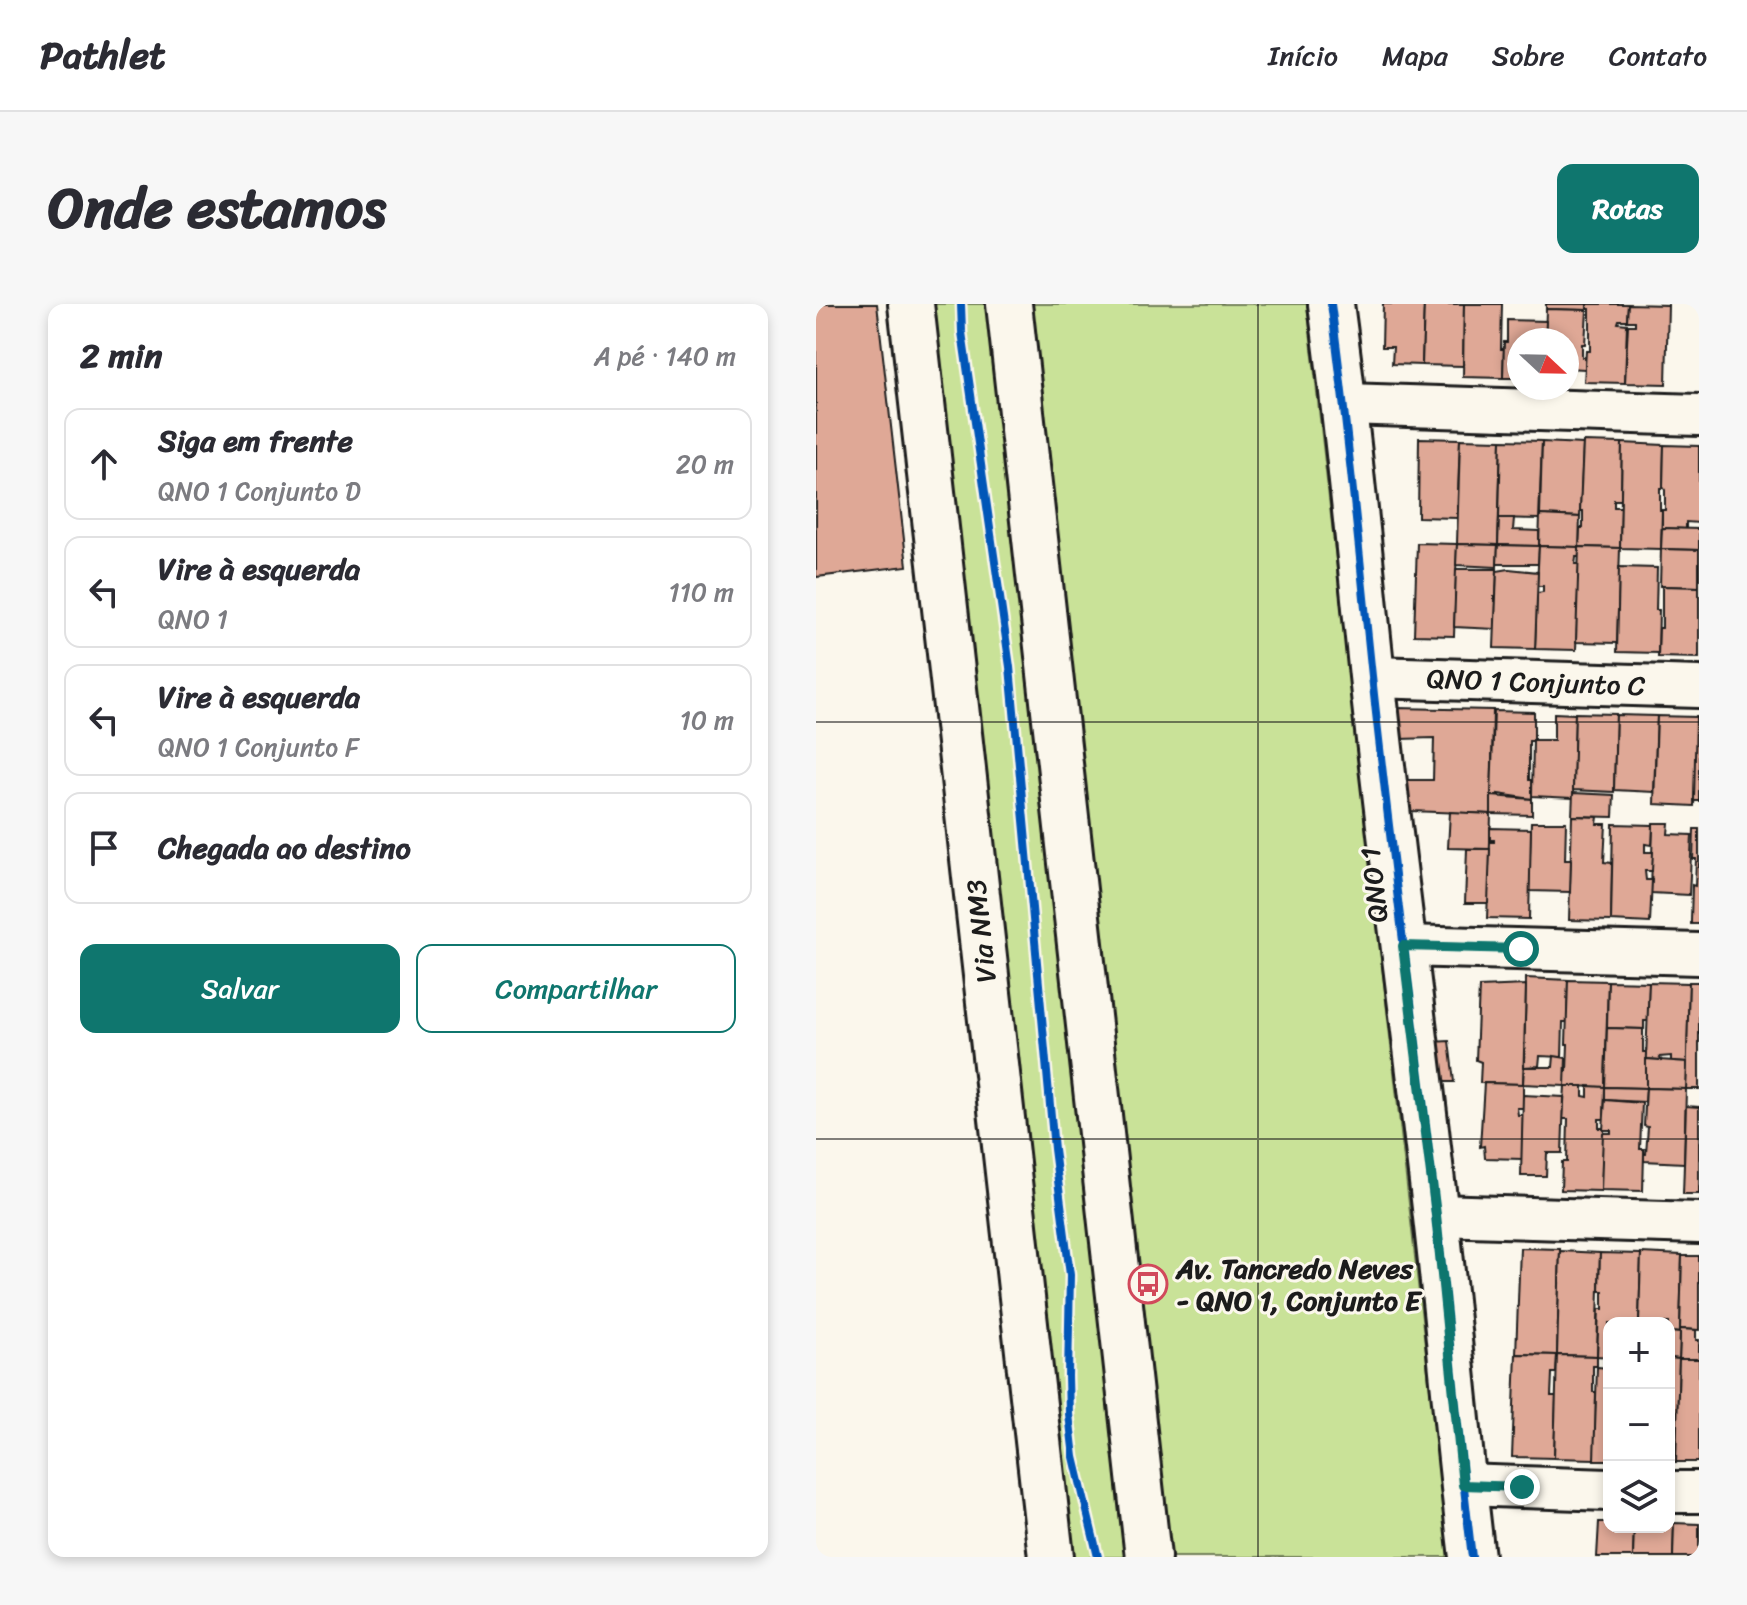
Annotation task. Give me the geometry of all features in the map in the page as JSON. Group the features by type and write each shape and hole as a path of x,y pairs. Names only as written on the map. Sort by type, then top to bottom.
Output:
{"main road":[{"name":"Via NM3","path":"911,304 1051,1557"},
{"path":"1009,304 1148,1557"},
{"name":"QNO 1","path":"1331,304 1345,404 1372,677 1436,1215 1472,1557"}],"street":[{"path":"1345,404 1699,415"},
{"name":"QNO 1 Conjunto C","path":"1372,677 1699,687"},
{"path":"1403,946 1699,954"},
{"path":"1436,1215 1699,1223"},
{"path":"1463,1485 1603,1490"},
{"path":"1675,1492 1699,1492"}],"green space":[{"path":"930,304 992,304 1134,1557 1070,1557"},
{"path":"1028,304 1307,304 1449,1557 1169,1557"}],"building":[{"path":"816,304 877,304 907,566 816,577"},
{"path":"1383,304 1424,304 1422,365 1392,364 1393,347 1382,347"},
{"path":"1424,304 1464,304 1463,366 1422,365"},
{"path":"1464,304 1502,304 1503,378 1463,377"},
{"path":"1546,304 1587,304 1587,310 1546,309"},
{"path":"1587,304 1628,304 1627,320 1619,320 1618,323 1627,324 1625,383 1584,382 1586,351 1590,351 1590,309 1587,309"},
{"path":"1628,304 1668,305 1666,384 1625,383 1628,325 1635,325 1635,321 1627,321"},
{"path":"1546,309 1587,310 1585,344 1582,344 1585,369 1579,369 1579,328 1545,328"},
{"path":"1507,320 1546,321 1546,328 1507,328"},
{"path":"1504,342 1507,342 1507,378 1503,378"},
{"path":"1419,438 1460,439 1457,518 1418,517"},
{"path":"1460,439 1501,440 1498,545 1457,544"},
{"path":"1501,440 1542,441 1539,519 1499,518"},
{"path":"1542,442 1583,444 1580,517 1540,515"},
{"path":"1583,442 1622,443 1621,500 1614,500 1614,507 1621,507 1620,548 1579,547 1580,528 1583,528 1583,511 1580,511"},
{"path":"1622,443 1664,445 1663,488 1660,488 1661,549 1620,548"},
{"path":"1664,445 1699,446 1699,523 1686,522 1686,529 1662,528 1662,510 1665,510"},
{"path":"1540,515 1580,517 1579,547 1539,546"},
{"path":"1499,518 1514,518 1513,530 1539,531 1539,546 1498,545"},
{"path":"1662,528 1699,529 1699,550 1661,549"},
{"path":"1417,543 1457,544 1454,636 1414,635"},
{"path":"1457,544 1498,545 1497,567 1456,565"},
{"path":"1498,545 1539,546 1538,564 1497,564"},
{"path":"1539,546 1579,547 1575,564 1579,564 1576,650 1535,649 1537,593 1543,592 1543,586 1537,586"},
{"path":"1579,547 1620,548 1617,643 1576,642"},
{"path":"1661,549 1699,550 1699,587 1660,586"},
{"path":"1619,567 1657,568 1658,653 1617,652"},
{"path":"1456,569 1497,569 1495,629 1454,627"},
{"path":"1497,571 1538,572 1535,649 1494,648"},
{"path":"1662,586 1699,587 1699,658 1658,657"},
{"path":"1396,708 1493,710 1491,814 1410,811 1406,780 1433,780 1434,738 1399,739"},
{"path":"1494,711 1534,712 1534,741 1529,741 1532,799 1498,794 1491,796"},
{"path":"1554,713 1575,714 1573,798 1532,796 1533,740 1554,740"},
{"path":"1575,713 1616,714 1614,792 1573,790"},
{"path":"1616,715 1657,716 1654,792 1614,790"},
{"path":"1657,716 1697,717 1694,806 1654,804"},
{"path":"1696,716 1699,716 1699,801 1694,801"},
{"path":"1573,793 1614,795 1613,817 1572,816"},
{"path":"1491,796 1532,799 1532,815 1491,814"},
{"path":"1450,812 1491,814 1490,849 1448,848"},
{"path":"1572,816 1598,817 1597,824 1606,824 1604,862 1612,863 1611,921 1569,920"},
{"path":"1531,822 1566,822 1565,860 1571,860 1570,892 1529,891"},
{"path":"1653,823 1669,823 1668,834 1692,835 1689,895 1651,893"},
{"path":"1613,824 1653,825 1652,845 1645,844 1645,852 1653,852 1652,871 1645,871 1646,880 1652,880 1650,923 1611,921"},
{"path":"1490,828 1531,829 1529,919 1487,918 1490,842 1494,842 1490,840"},
{"path":"1694,829 1699,829 1699,924 1691,924 1696,859 1693,859"},
{"path":"1467,849 1490,849 1488,903 1465,903"},
{"path":"1526,978 1568,980 1562,1057 1540,1056 1539,1066 1524,1067"},
{"path":"1568,980 1608,981 1605,1087 1565,1086"},
{"path":"1608,981 1649,982 1648,1021 1644,1021 1644,1029 1607,1028"},
{"path":"1649,982 1689,983 1687,1062 1671,1061 1671,1056 1660,1057 1661,1060 1646,1059"},
{"path":"1689,982 1699,982 1699,1089 1686,1089"},
{"path":"1526,985 1523,1084 1480,1083 1481,1062 1476,1060 1479,987"},
{"path":"1607,1028 1643,1029 1643,1052 1647,1052 1646,1088 1605,1087"},
{"path":"1449,1041 1454,1082 1437,1082 1432,1042"},
{"path":"1554,1056 1566,1058 1565,1086 1523,1084 1524,1067 1553,1067"},
{"path":"1646,1059 1687,1062 1686,1089 1646,1088"},
{"path":"1484,1083 1523,1084 1523,1108 1517,1108 1518,1115 1523,1115 1522,1159 1485,1158 1484,1146 1480,1147"},
{"path":"1565,1086 1583,1086 1583,1096 1588,1097 1588,1086 1605,1087 1604,1119 1599,1119 1599,1128 1604,1128 1601,1191 1561,1190 1562,1162 1567,1162 1568,1119 1563,1119"},
{"path":"1605,1087 1646,1088 1645,1102 1605,1100"},
{"path":"1646,1088 1686,1089 1684,1163 1644,1161 1648,1127 1644,1126"},
{"path":"1523,1095 1564,1097 1562,1153 1547,1153 1546,1176 1521,1176"},
{"path":"1605,1100 1642,1103 1640,1149 1644,1149 1643,1191 1601,1190 1603,1133 1611,1133 1611,1130 1603,1130"},
{"path":"1686,1106 1699,1107 1699,1194 1683,1194"},
{"path":"1520,1248 1560,1249 1557,1355 1516,1354"},
{"path":"1560,1251 1600,1253 1597,1356 1557,1355"},
{"path":"1600,1253 1641,1254 1639,1317 1603,1317 1603,1356 1597,1356 1599,1309 1603,1309 1603,1291 1599,1291"},
{"path":"1641,1253 1682,1255 1680,1333 1675,1333 1675,1317 1639,1317"},
{"path":"1682,1256 1699,1256 1699,1330 1680,1329"},
{"path":"1680,1329 1696,1330 1699,1359 1679,1359"},
{"path":"1675,1333 1680,1333 1679,1359 1675,1359"},
{"path":"1516,1354 1557,1355 1551,1396 1556,1396 1554,1458 1512,1457"},
{"path":"1557,1355 1597,1356 1597,1366 1593,1366 1593,1392 1596,1392 1595,1459 1554,1458"},
{"path":"1675,1359 1679,1359 1675,1462"},
{"path":"1679,1359 1699,1359 1699,1462 1676,1462"},
{"path":"1597,1367 1603,1368 1603,1460 1594,1460"},
{"path":"1599,1522 1603,1522 1603,1533 1634,1533 1633,1557 1597,1557"},
{"path":"1675,1523 1699,1524 1699,1557 1673,1557"},
{"path":"1634,1533 1674,1533 1673,1557 1633,1557"}],"cycle path":[{"path":"961,304 962,332 1010,667 1054,1149 1070,1275 1069,1414 1074,1457 1098,1557"},
{"path":"1331,304 1472,1557"}],"place":[{"name":"Av. Tancredo Neves - QNO 1, Conjunto E","path":"1148,1284"}],"route":[{"path":"1521,949 1403,946 1436,1215 1463,1485 1522,1487"}]}
